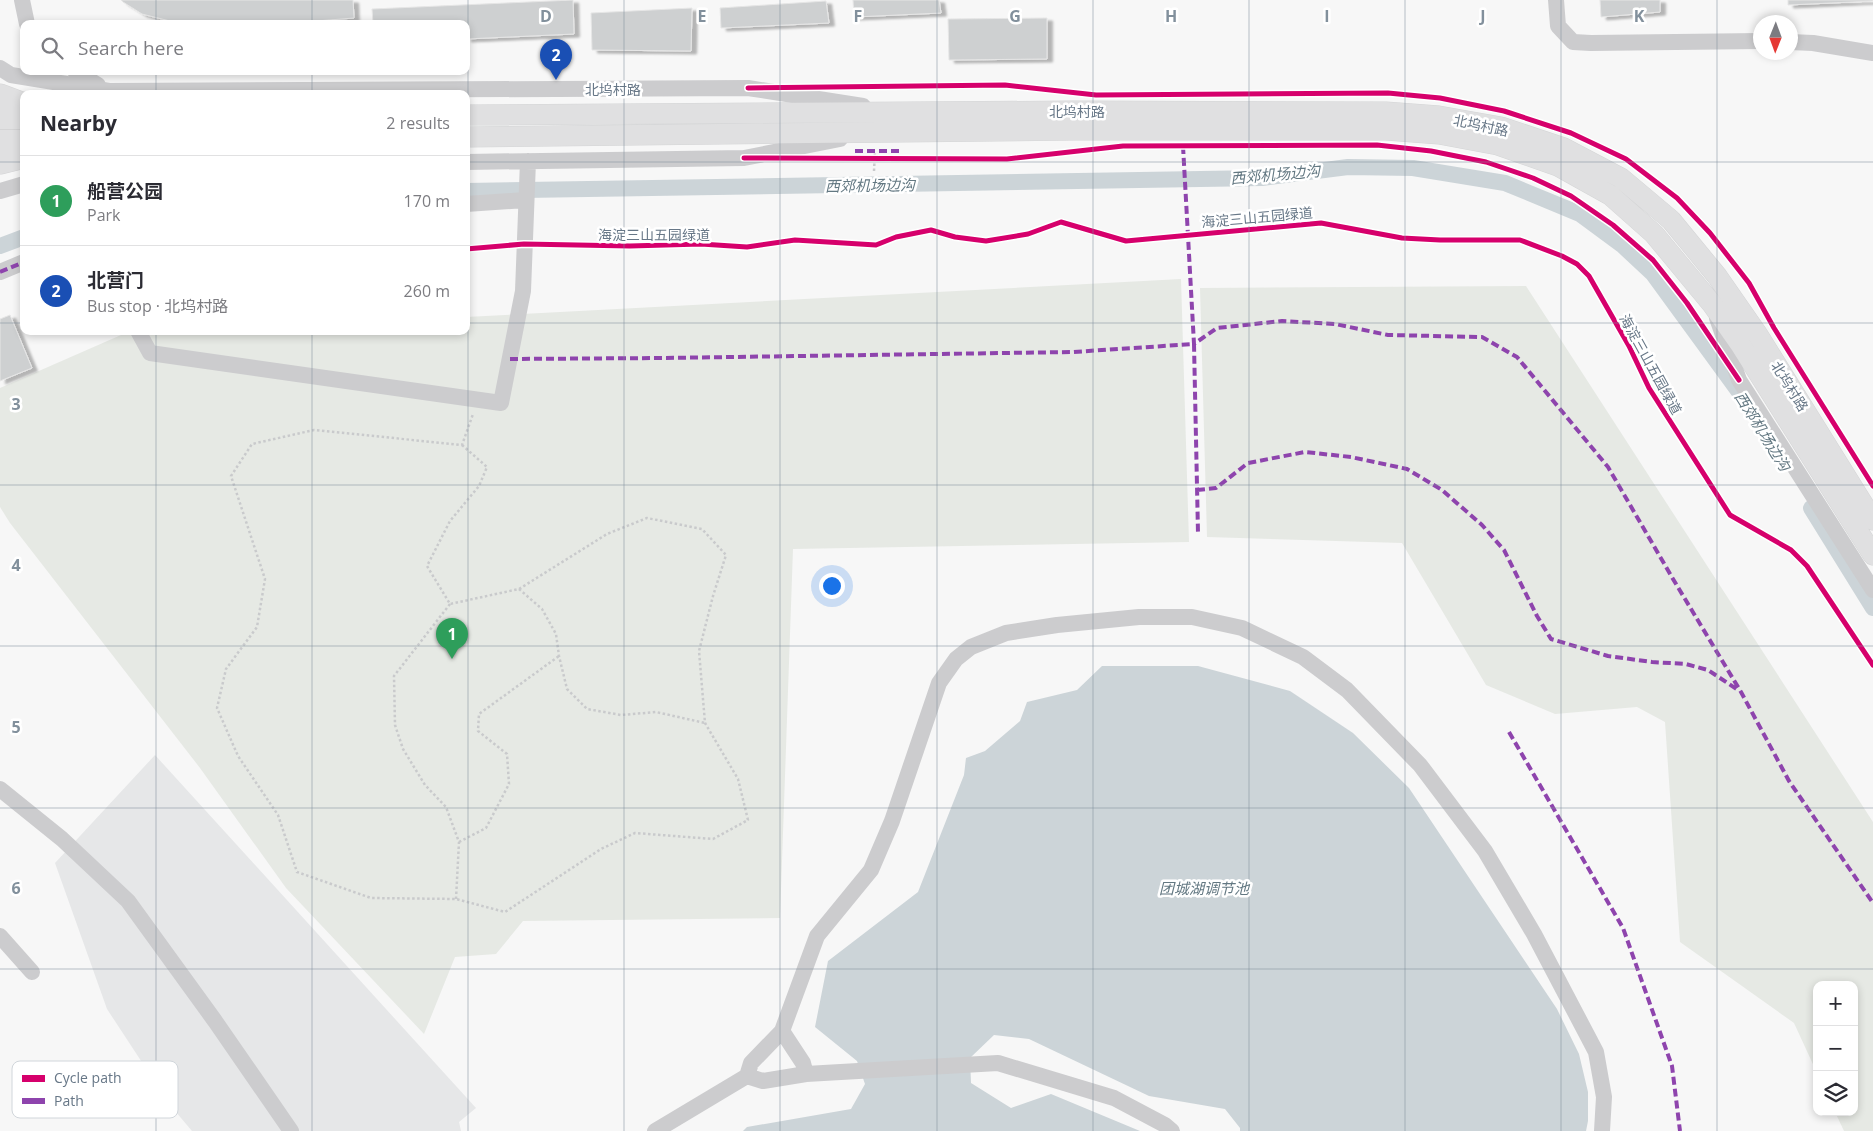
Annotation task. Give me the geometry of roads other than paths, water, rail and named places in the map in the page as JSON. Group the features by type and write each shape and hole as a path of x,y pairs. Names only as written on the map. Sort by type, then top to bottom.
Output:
{"highway":[{"path":"0,96 20,104"},
{"path":"0,117 20,117"},
{"path":"0,142 20,142"},
{"path":"0,162 20,157"}],"main road":[{"name":"北坞村路","path":"470,115 905,112 1386,112 1439,116 1501,127 1564,148 1621,178 1671,220 1717,276 1758,335 1873,520"},
{"name":"北坞村路","path":"470,137 874,141 1386,130 1439,134 1488,143 1558,166 1610,195 1654,234 1712,304 1740,344 1873,555"}],"street":[{"path":"22,0 26,20"},
{"path":"1556,0 1558,26 1573,42 1753,41"},
{"path":"1798,42 1873,53"},
{"name":"北坞村路","path":"0,68 12,75 98,90"},
{"path":"81,75 106,90"},
{"name":"北坞村路","path":"428,90 748,88 905,112"},
{"name":"北坞村路","path":"470,162 744,158 874,141"},
{"path":"140,335 150,353 501,403 522,291 528,161"},
{"path":"0,190 20,185"},
{"path":"470,203 526,194"},
{"path":"0,272 20,264"},
{"name":"北坞村路","path":"1712,304 1739,380 1873,590"},
{"path":"655,1131 747,1076 751,1063 782,1031 817,936 872,870 892,821 939,683 956,659 972,647 1006,633 1057,625 1130,618 1192,617 1242,628 1303,657 1347,690 1420,765 1484,851 1534,934 1596,1052 1604,1097 1602,1131"},
{"path":"0,789 62,839 128,901 215,1021 291,1131"},
{"path":"0,936 32,972"},
{"path":"782,1031 803,1063 806,1074"},
{"path":"747,1076 763,1082 806,1074 998,1063 1114,1098 1165,1125 1172,1131"}],"water":[{"name":"团城湖调节池","path":"1102,666 1198,666 1290,691 1353,733 1409,788 1557,1009 1579,1054 1588,1092 1586,1131 1240,1131 1240,1128 1225,1109 1149,1096 1029,1039 994,1035 970,1058 971,1083 1011,1108 1051,1094 1140,1131 743,1131 747,1127 851,1109 865,1084 857,1061 815,1027 828,961 918,892 964,775 966,758 985,751 1020,721 1027,702 1077,690"}],"waterway":[{"name":"西郊机场边沟","path":"470,191 1262,178 1348,167 1413,168 1505,183 1580,214 1622,245 1653,274 1742,396"},
{"name":"西郊机场边沟","path":"0,246 20,238"},
{"name":"西郊机场边沟","path":"1811,508 1873,608"}],"place":[{"name":"北营门","path":"556,80"},
{"name":"船营公园","path":"452,659"}]}
